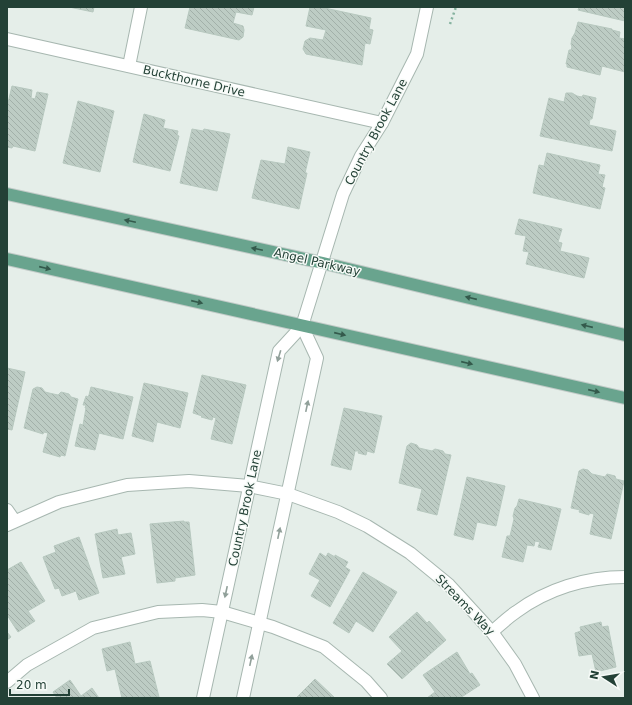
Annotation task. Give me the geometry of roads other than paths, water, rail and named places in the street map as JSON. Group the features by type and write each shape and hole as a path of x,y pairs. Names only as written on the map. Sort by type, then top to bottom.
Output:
{"main road":[{"name":"Angel Parkway","path":"7,194 323,263 625,335"},
{"path":"7,259 625,398"}],"street":[{"path":"129,66 142,7"},
{"name":"Country Brook Lane","path":"203,698 279,351 302,326 323,263 343,194 361,156 382,123 417,54 427,7"},
{"name":"Buckthorne Drive","path":"7,39 382,123"},
{"path":"243,698 317,358 302,326"},
{"name":"Streams Way","path":"11,522 59,502 127,485 189,481 249,486 288,494 338,512 367,526 410,553 449,585 492,632 515,664 533,698"},
{"path":"7,510 11,522"},
{"path":"492,632 515,612 543,595 570,584 612,577 625,577"},
{"path":"7,682 27,665 93,628 158,612 202,610 222,612 273,628 324,647 366,681 381,698"}]}
